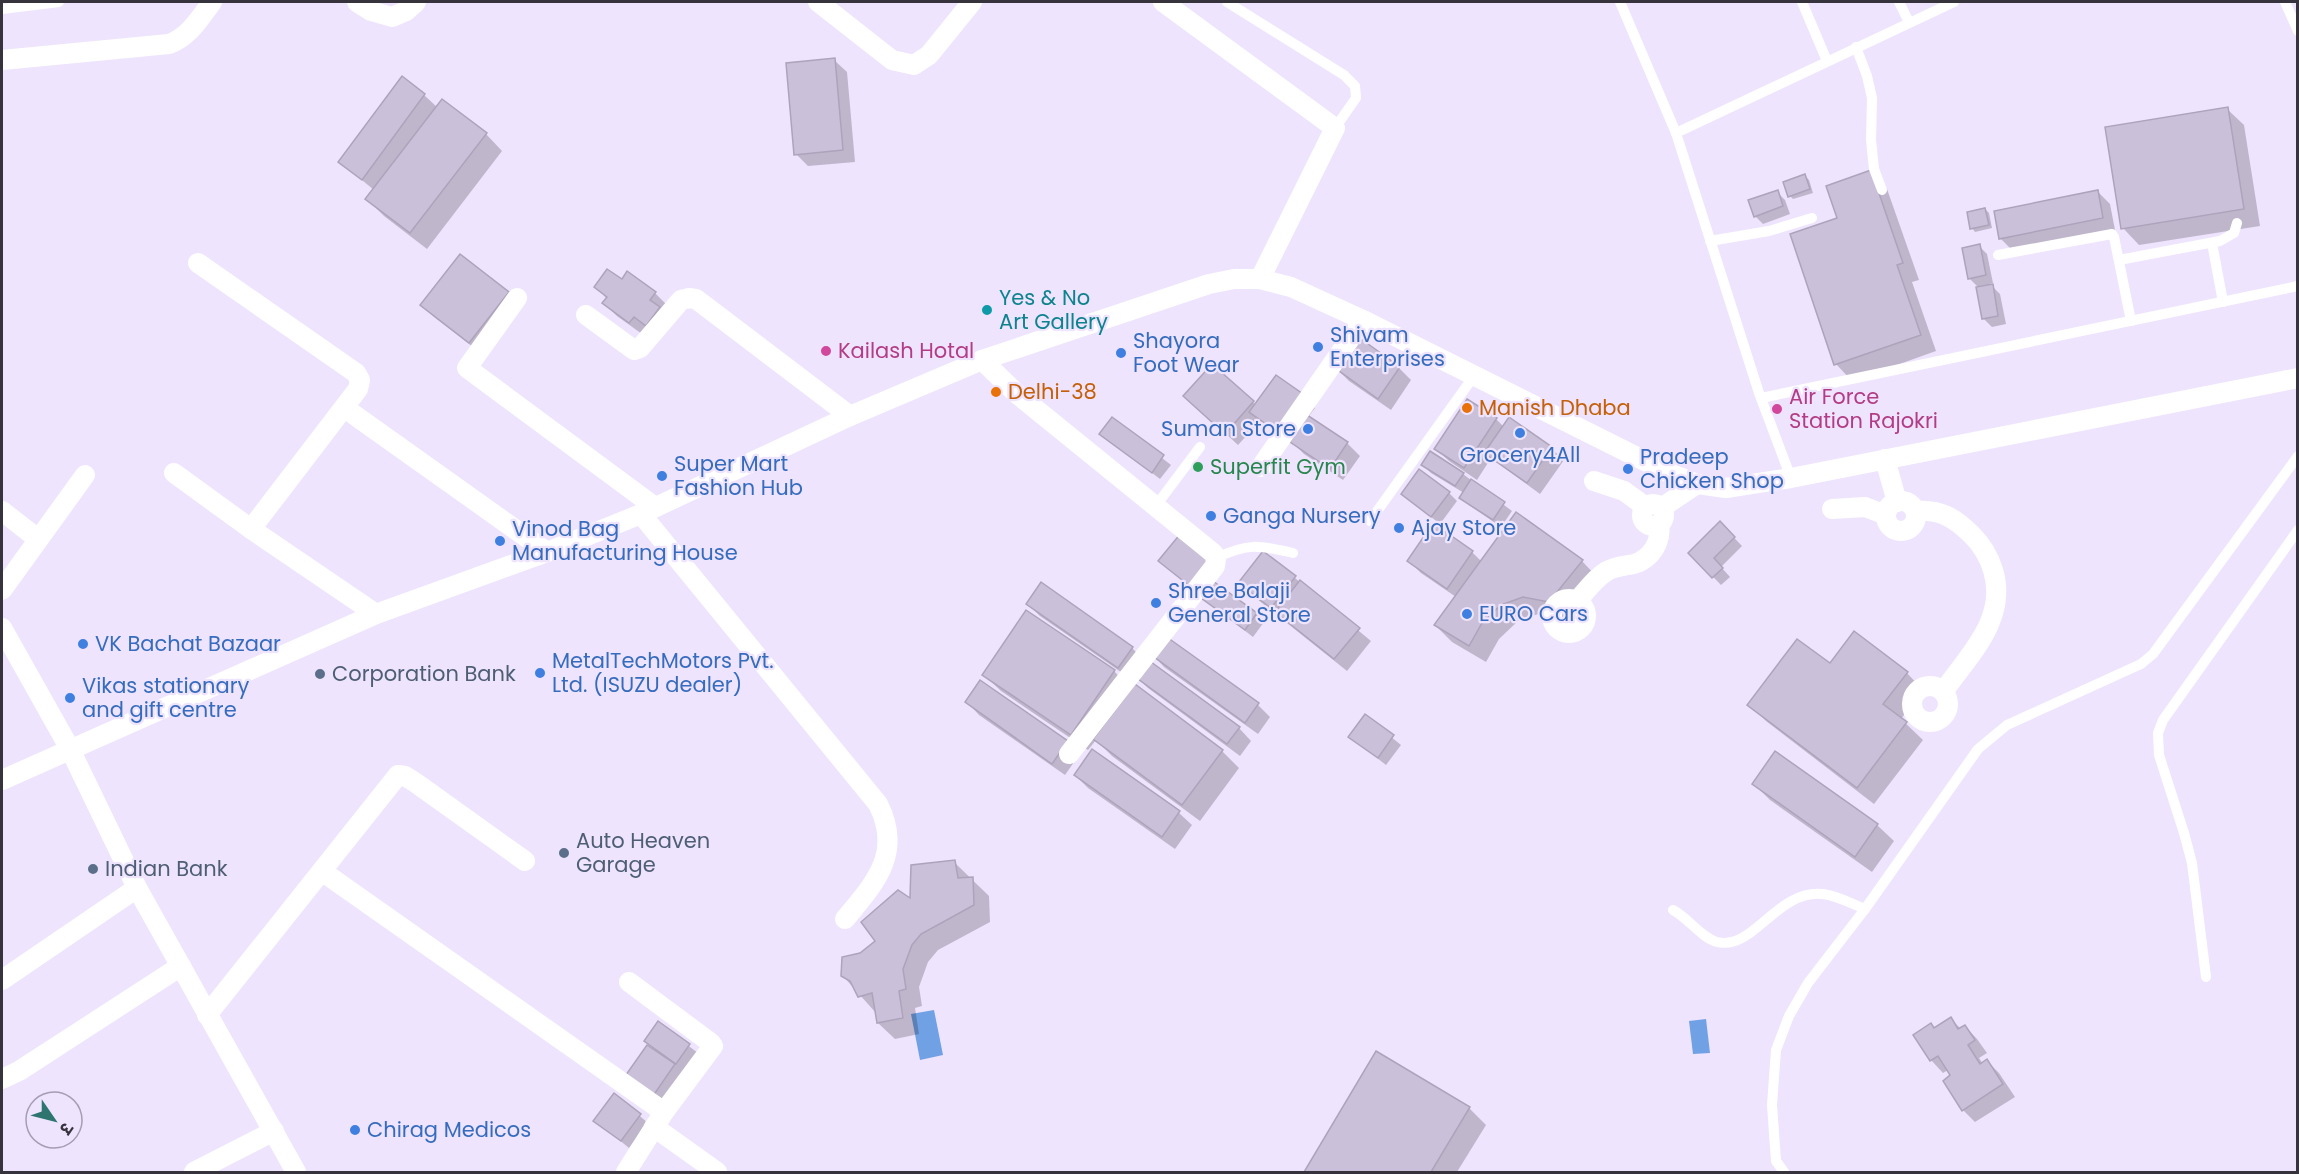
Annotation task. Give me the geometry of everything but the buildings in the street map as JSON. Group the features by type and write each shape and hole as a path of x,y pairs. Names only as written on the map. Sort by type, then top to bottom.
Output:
{"street":[{"path":"2,60 169,44 179,40 187,33 212,2"},
{"path":"357,2 371,10 392,17 406,11 416,2"},
{"path":"818,2 892,60 914,65 929,55 972,2"},
{"path":"1163,2 1335,128 1260,279"},
{"path":"198,263 356,373 360,380 358,389 251,529"},
{"path":"2,780 376,614 547,552 648,510 850,416 982,360 1209,284 1234,279 1260,279 1291,288 1363,320 1667,472 1697,484 1726,488 1791,478 2298,378"},
{"path":"518,298 467,368 648,510 878,804 884,816 887,838 886,860 872,887 845,919"},
{"path":"586,315 634,350 640,348 681,300 696,299 850,416"},
{"path":"1261,467 1363,320"},
{"path":"982,360 1016,393 1213,553 1216,558 1215,566 1069,754"},
{"path":"354,414 547,552"},
{"path":"1832,509 1892,508 1909,503 1916,510 1914,525 1896,531 1888,524 1892,508 1885,459"},
{"path":"174,473 251,529 376,614"},
{"path":"2,590 85,475"},
{"path":"1577,601 1606,571 1636,563 1652,551 1660,536 1655,513 1616,487 1594,481"},
{"path":"1655,513 1697,484"},
{"path":"1916,510 1942,513 1963,526 1978,542 1990,561 1997,584 1997,605 1991,622 1982,639 1943,692"},
{"path":"2,511 39,539"},
{"path":"2,628 70,749 137,888 296,1173"},
{"path":"207,1015 398,775 416,783 525,861"},
{"path":"323,872 659,1120 717,1173"},
{"path":"2,980 137,888"},
{"path":"2,1079 19,1071 181,966"},
{"path":"626,1173 659,1120 713,1046 629,982"},
{"path":"194,1173 274,1131"}],"lane":[{"path":"2,9 36,3 59,2"},
{"path":"1227,2 1344,75 1354,86 1356,98 1335,128"},
{"path":"1620,2 1676,133 1761,398 1791,478"},
{"path":"1899,2 1909,22"},
{"path":"1676,133 1954,2"},
{"path":"2285,2 2298,32"},
{"path":"1807,3 1827,61"},
{"path":"1856,47 1867,76 1872,99 1871,140 1874,169 1882,190"},
{"path":"1710,241 1769,231 1812,218"},
{"path":"2119,260 2229,238 2234,233 2237,224"},
{"path":"1998,255 2108,233 2114,237 2131,321"},
{"path":"2212,243 2223,302"},
{"path":"1761,398 2298,286"},
{"path":"1371,521 1474,376"},
{"path":"1155,507 1200,447"},
{"path":"1784,1173 1776,1161 1772,1105 1776,1050 1789,1016 1808,983 1865,909 1978,750 2007,725 2141,664 2153,654 2298,456"},
{"path":"2206,977 2192,863 2159,755 2158,733 2163,720 2296,534"},
{"path":"1216,558 1238,548 1256,546 1293,553"},
{"path":"1673,910 1715,942 1728,944 1739,941 1787,902 1800,897 1822,894 1865,909"}],"water":[{"path":"934,1010 943,1055 920,1060 911,1014"},
{"path":"1706,1019 1710,1053 1693,1054 1689,1021"}],"place":[{"name":"Yes & No Art Gallery","path":"987,310"},
{"name":"Shivam Enterprises","path":"1318,347"},
{"name":"Kailash Hotal","path":"826,351"},
{"name":"Shayora Foot Wear","path":"1121,353"},
{"name":"Delhi-38","path":"996,392"},
{"name":"Manish Dhaba","path":"1467,408"},
{"name":"Air Force Station Rajokri","path":"1777,409"},
{"name":"Suman Store","path":"1308,429"},
{"name":"Grocery4All","path":"1520,433"},
{"name":"Superfit Gym","path":"1198,467"},
{"name":"Pradeep Chicken Shop","path":"1628,469"},
{"name":"Super Mart Fashion Hub","path":"662,476"},
{"name":"Ganga Nursery","path":"1211,516"},
{"name":"Ajay Store","path":"1399,528"},
{"name":"Vinod Bag Manufacturing House","path":"500,541"},
{"name":"Shree Balaji General Store","path":"1156,603"},
{"name":"EURO Cars","path":"1467,614"},
{"name":"VK Bachat Bazaar","path":"83,644"},
{"name":"MetalTechMotors Pvt. Ltd. (ISUZU dealer)","path":"540,673"},
{"name":"Corporation Bank","path":"320,674"},
{"name":"Vikas stationary and gift centre","path":"70,698"},
{"name":"Auto Heaven Garage","path":"564,853"},
{"name":"Indian Bank","path":"93,869"},
{"name":"Chirag Medicos","path":"355,1130"}]}
